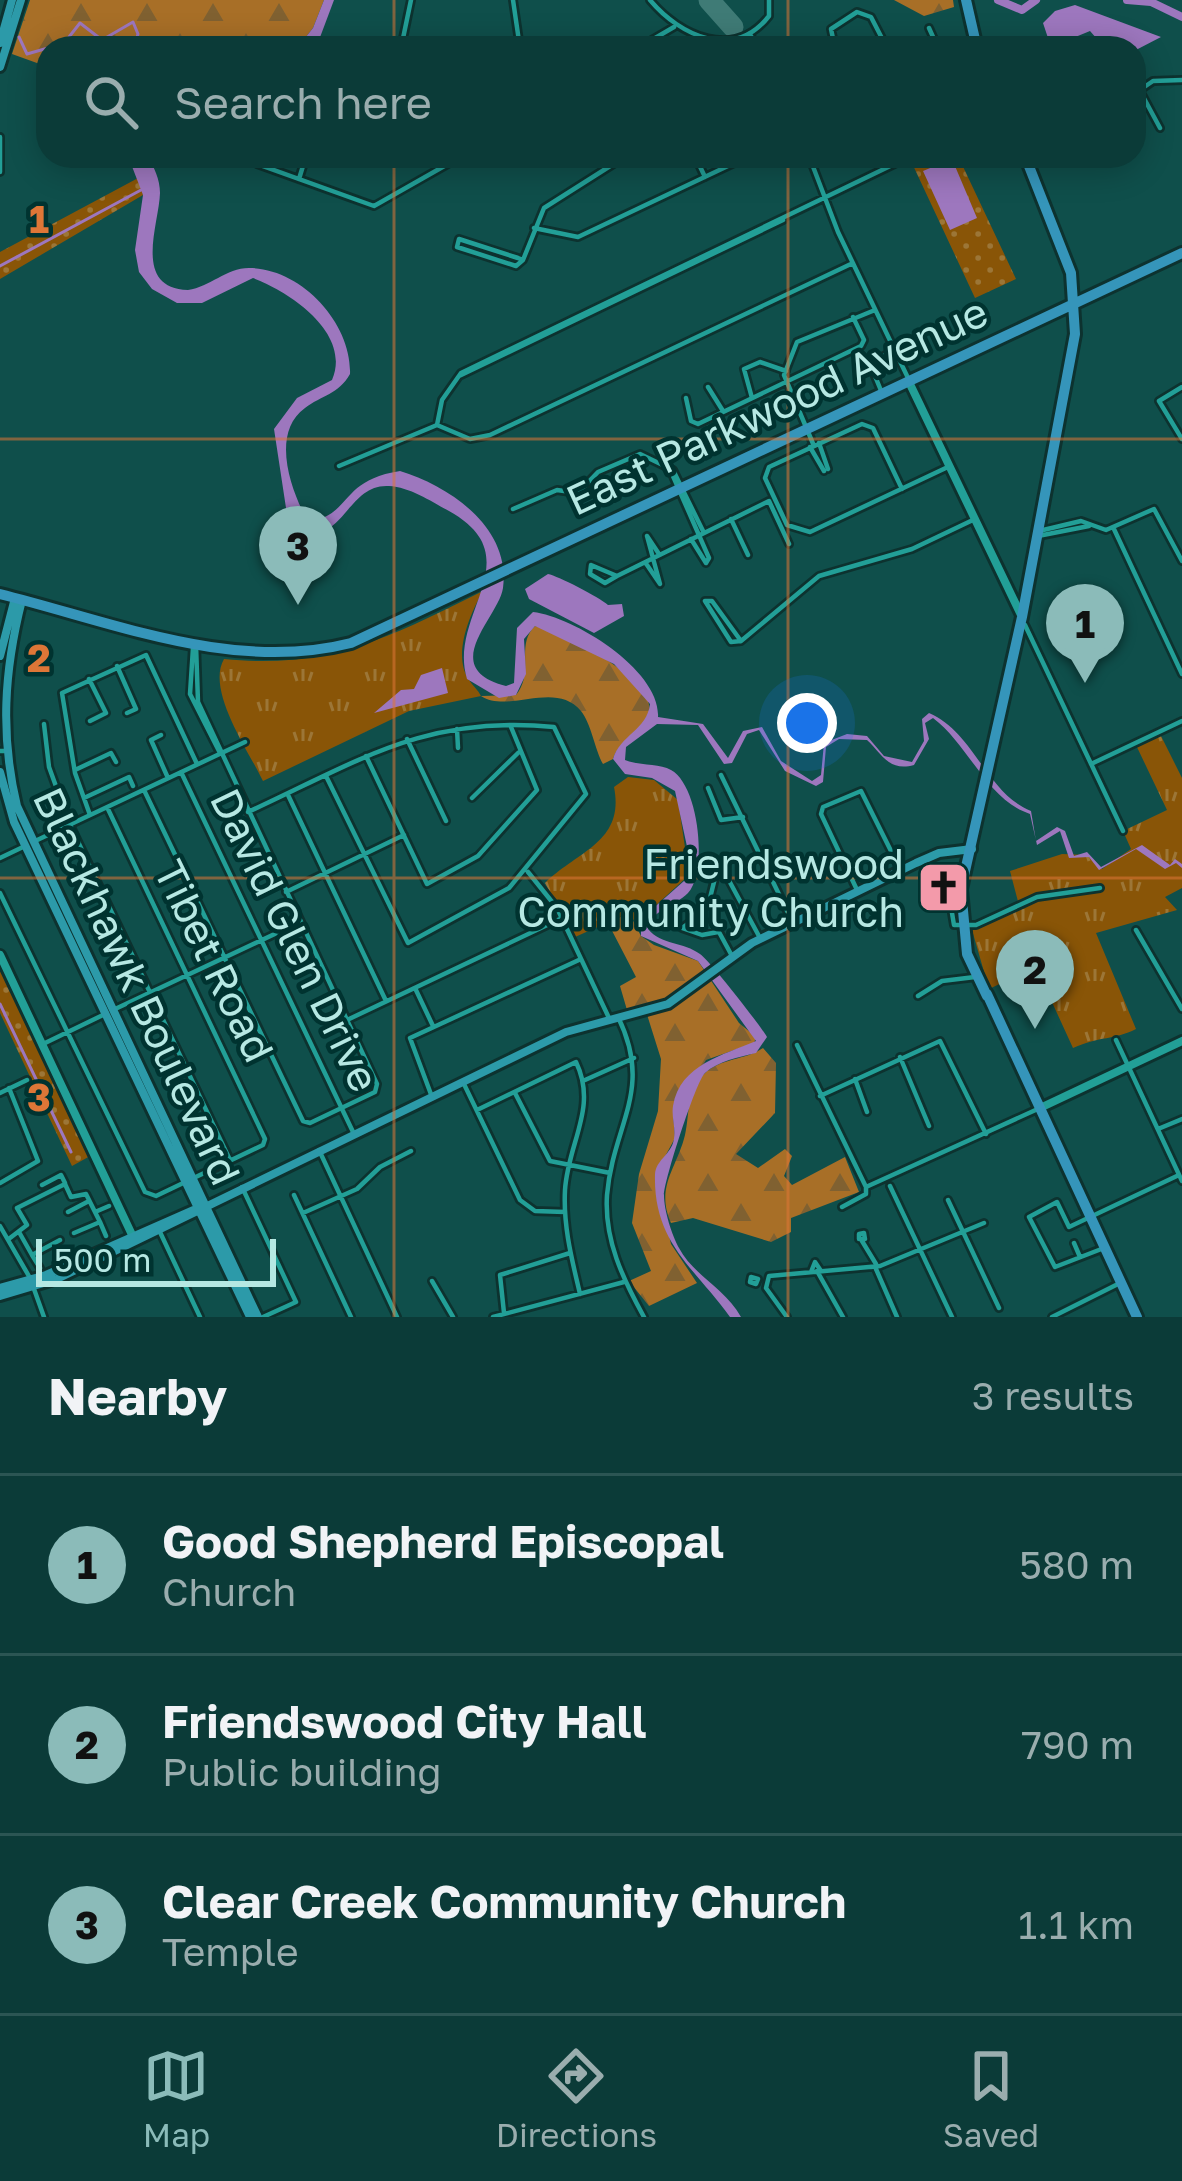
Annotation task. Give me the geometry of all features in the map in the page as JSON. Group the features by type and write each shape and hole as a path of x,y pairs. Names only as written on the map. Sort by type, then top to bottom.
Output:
{"main road":[{"path":"0,43 12,0"},
{"path":"0,67 21,0"},
{"path":"969,0 977,36"},
{"path":"965,928 971,849 1006,689 1024,638 1019,598 1038,534 1072,360 1074,304 1066,255 1032,168"},
{"name":"East Parkwood Avenue","path":"0,594 196,644 271,654 324,649 369,637 806,428 880,387 909,380 1182,253"},
{"name":"Blackhawk Boulevard","path":"18,599 2,696 2,751 29,844"},
{"name":"Blackhawk Boulevard","path":"0,656 9,636"},
{"name":"Blackhawk Boulevard","path":"0,772 199,1208 257,1317"},
{"path":"0,1292 32,1284 199,1208 566,1032 681,996 760,938 901,871 954,850 971,849"},
{"path":"971,849 966,863 965,928 978,976 1140,1317"},
{"path":"954,850 966,863"},
{"path":"134,1237 159,1230 199,1208"},
{"path":"1092,1217 1123,1282"}],"street":[{"path":"404,36 411,0"},
{"path":"513,0 518,36"},
{"path":"650,0 675,26 705,36"},
{"path":"751,36 769,16 769,0"},
{"path":"832,36 831,29 857,12 871,16 882,36"},
{"path":"658,36 675,26"},
{"path":"929,28 933,36"},
{"path":"1146,87 1158,80 1182,80"},
{"path":"1146,107 1160,128"},
{"path":"0,137 0,172"},
{"path":"269,168 380,206 442,168"},
{"path":"299,179 302,168"},
{"path":"523,260 460,239 454,243 516,266 523,260 534,228 552,202 607,168"},
{"path":"701,168 705,177"},
{"path":"534,228 578,237 724,168"},
{"path":"815,168 894,350 975,519 1019,598"},
{"path":"437,424 442,400 459,376 887,168"},
{"path":"339,466 437,424 470,439 490,435 853,263"},
{"path":"826,470 786,382 786,371 797,342 874,306"},
{"path":"686,398 694,424 863,345 853,317"},
{"path":"880,387 870,364 894,350"},
{"path":"752,398 742,374 758,362 786,371"},
{"path":"708,387 723,412"},
{"path":"1182,387 1159,401 1182,439"},
{"path":"902,489 873,428 858,424 770,467 764,478 787,524 803,532 902,489 950,466"},
{"path":"513,509 556,490 578,494 596,475 636,454 669,467 698,536"},
{"path":"616,576 769,501 789,544"},
{"path":"1038,534 1062,531 1081,521 1113,527 1156,510 1182,561"},
{"path":"731,519 748,554"},
{"path":"742,641 712,601 705,601 730,642 742,641 819,576 912,549 975,519"},
{"path":"1113,527 1182,674"},
{"path":"1024,638 1123,831"},
{"path":"144,790 306,1123 377,1089 190,694 189,662 196,644"},
{"path":"90,815 74,770 62,693 89,679 146,655 197,764"},
{"path":"117,666 136,709"},
{"path":"89,679 106,713"},
{"path":"127,713 146,705"},
{"path":"90,721 115,709"},
{"path":"1091,764 1182,721"},
{"path":"0,893 149,1195 230,1160 70,825 50,767 44,724"},
{"path":"366,756 428,884 465,866 537,790 511,727"},
{"path":"248,812 406,738 457,729 554,727 586,794 526,870 493,900 408,943 326,776"},
{"path":"457,729 458,748"},
{"path":"141,744 161,735"},
{"path":"406,738 446,820"},
{"path":"151,740 168,778"},
{"path":"0,858 245,742"},
{"path":"107,743 116,762"},
{"path":"74,770 111,753"},
{"path":"472,798 518,753"},
{"path":"124,768 133,786"},
{"name":"David Glen Drive","path":"181,772 354,1134"},
{"path":"721,775 793,923"},
{"path":"84,798 128,777"},
{"path":"708,788 721,820 742,817"},
{"path":"858,892 821,810 857,790 865,795 901,871"},
{"path":"287,794 386,1001"},
{"name":"Tibet Road","path":"107,807 265,1142 230,1160"},
{"path":"286,892 404,835"},
{"path":"718,932 702,935 682,928 707,910 719,862 760,938"},
{"path":"526,870 562,918 634,1058 633,1096 610,1173 608,1222 624,1282 644,1317"},
{"path":"951,907 952,922 965,928 1037,897 1100,888"},
{"path":"707,910 730,958"},
{"path":"347,1020 562,918"},
{"path":"43,1044 300,922"},
{"path":"1136,931 1182,1009"},
{"path":"0,955 134,1237"},
{"path":"432,1097 408,1040 581,959"},
{"path":"918,996 942,981 978,976"},
{"path":"415,988 433,1027"},
{"path":"1104,1248 1054,1267 1029,1217 1057,1202 1069,1227 1180,1173 1116,1040"},
{"path":"820,1096 940,1041 986,1133"},
{"path":"866,1187 1182,1041"},
{"path":"797,1045 866,1187 866,1194 842,1207"},
{"path":"899,1057 929,1126"},
{"path":"585,1080 634,1058"},
{"path":"477,1110 577,1062 585,1080 568,1166 565,1212 580,1294"},
{"path":"855,1078 867,1112"},
{"path":"0,1093 27,1080"},
{"path":"463,1082 520,1200 535,1211 565,1212"},
{"path":"0,1183 38,1161 10,1088"},
{"path":"515,1093 546,1157 610,1173"},
{"path":"1158,1129 1182,1119"},
{"path":"320,1150 398,1317"},
{"path":"302,1214 341,1196 411,1151"},
{"path":"42,1185 61,1175 71,1198 86,1194 106,1236"},
{"path":"10,1238 27,1225 16,1208 65,1184"},
{"path":"890,1186 952,1317"},
{"path":"242,1187 296,1301 257,1317"},
{"path":"293,1196 351,1317"},
{"path":"948,1200 1000,1308"},
{"path":"68,1212 89,1201"},
{"path":"95,1212 109,1205"},
{"path":"74,1233 100,1222"},
{"path":"787,1317 763,1280 878,1266 984,1223"},
{"path":"0,1226 10,1238 44,1317"},
{"path":"159,1230 200,1317"},
{"path":"19,1232 40,1268"},
{"path":"32,1255 60,1240"},
{"path":"862,1240 878,1266 897,1317"},
{"path":"1074,1243 1080,1258"},
{"path":"505,1314 500,1275 570,1253"},
{"path":"819,1271 843,1317"},
{"path":"432,1281 453,1317"},
{"path":"493,1317 624,1282"},
{"path":"1052,1317 1123,1282"}],"green space":[{"path":"30,0 324,0 307,36 36,36 36,63 12,54"},
{"path":"894,0 953,0 954,7 924,16"},
{"path":"914,168 964,168 1016,279 975,298"},
{"path":"140,177 143,195 0,279 0,252"},
{"path":"483,591 468,623 462,659 481,696 409,711 263,781 224,703 220,672 224,659 296,659 359,646"},
{"path":"535,626 606,659 625,673 648,702 646,722 613,759 603,764 584,716 570,702 545,697 505,702 481,696 516,695 524,677 526,642"},
{"path":"1160,734 1182,778 1182,888 1165,897 1177,910 1096,933 1136,1029 1073,1048 1051,1000 1039,1005 1023,973 989,989 972,930 1020,909 1010,871 1062,854 1087,855 1102,869 1131,849 1123,831 1167,810 1136,745"},
{"path":"628,777 654,780 678,800 689,875 641,919 639,928 629,913 575,937 545,883 606,833 616,806 614,787"},
{"path":"629,913 641,936 698,961 739,1023 756,1037 754,1043 706,1060 673,1113 675,1138 655,1175 671,1244 697,1283 649,1306 629,1281 651,1271 632,1223 639,1174 658,1111 661,1059 644,1005 627,1010 620,986 636,977 608,923"},
{"path":"0,961 92,1155 72,1166 0,1013"},
{"path":"763,1048 776,1063 775,1113 736,1154 758,1168 785,1149 792,1156 784,1176 792,1185 845,1157 859,1192 791,1218 791,1232 771,1242 693,1218 671,1223 666,1188 685,1135 694,1088 710,1069"}],"shaded area":[{"path":"324,0 334,0 320,36 307,36"},
{"path":"1075,5 1161,37 1146,45 1146,36 1094,36 1090,31 1047,36 1043,23 1055,11"},
{"path":"133,168 153,168 160,193 154,267 171,287 188,290 241,269 268,270 304,288 333,318 348,355 350,374 335,391 295,418 286,444 289,474 304,514 317,520 368,481 400,471 438,487 487,528 503,566 503,588 473,655 475,667 486,678 506,686 514,683 517,628 533,612 551,616 612,649 646,682 658,717 703,724 728,758 743,731 762,727 781,761 812,781 821,775 824,743 847,734 867,736 884,756 912,762 924,741 922,719 929,713 958,734 1003,791 1031,811 1036,839 1030,814 1002,797 933,718 925,723 929,739 914,765 892,764 867,740 839,739 826,747 823,782 816,786 785,771 759,730 747,734 732,763 724,764 698,725 657,724 626,747 625,760 666,768 681,779 697,829 694,882 688,893 654,917 648,929 700,954 767,1037 756,1053 722,1062 705,1073 681,1132 664,1195 679,1248 741,1317 730,1317 679,1253 656,1198 656,1169 673,1143 673,1106 684,1080 705,1063 756,1041 698,961 641,936 641,919 684,881 691,865 675,791 652,778 625,774 613,759 644,720 650,704 614,664 535,626 524,639 526,674 516,695 499,698 467,679 464,655 486,568 484,548 473,529 420,496 397,487 375,488 325,530 297,528 286,508 274,429 297,398 332,380 333,346 326,331 300,304 253,278 202,303 177,303 152,289 139,272 135,250 143,195"},
{"path":"956,168 977,218 950,230 923,171"},
{"path":"548,574 608,605 622,604 624,616 594,633 529,599 525,589"},
{"path":"442,668 448,693 374,713 401,690 414,689 421,675"},
{"path":"1057,827 1065,831 1074,856 1087,852 1101,867 1142,845 1170,865 1175,859 1182,868 1176,863 1165,869 1136,849 1099,870 1089,857 1069,858 1060,831 1037,845 1036,841"}],"waterway":[{"path":"998,0 1022,10 1036,0"},
{"path":"1127,0 1151,2 1182,17"},
{"path":"109,36 133,22 137,36"},
{"path":"70,36 80,23 97,36"},
{"path":"19,37 27,54 36,51"},
{"path":"0,266 141,190"},
{"path":"0,1004 71,1152"}],"runway":[{"path":"709,0 733,27"}],"place":[{"name":"Clear Creek Community Church","path":"298,605"},
{"name":"Good Shepherd Episcopal","path":"1085,683"},
{"name":"Friendswood Community Church","path":"943,888"},
{"name":"Friendswood City Hall","path":"1035,1029"}]}
